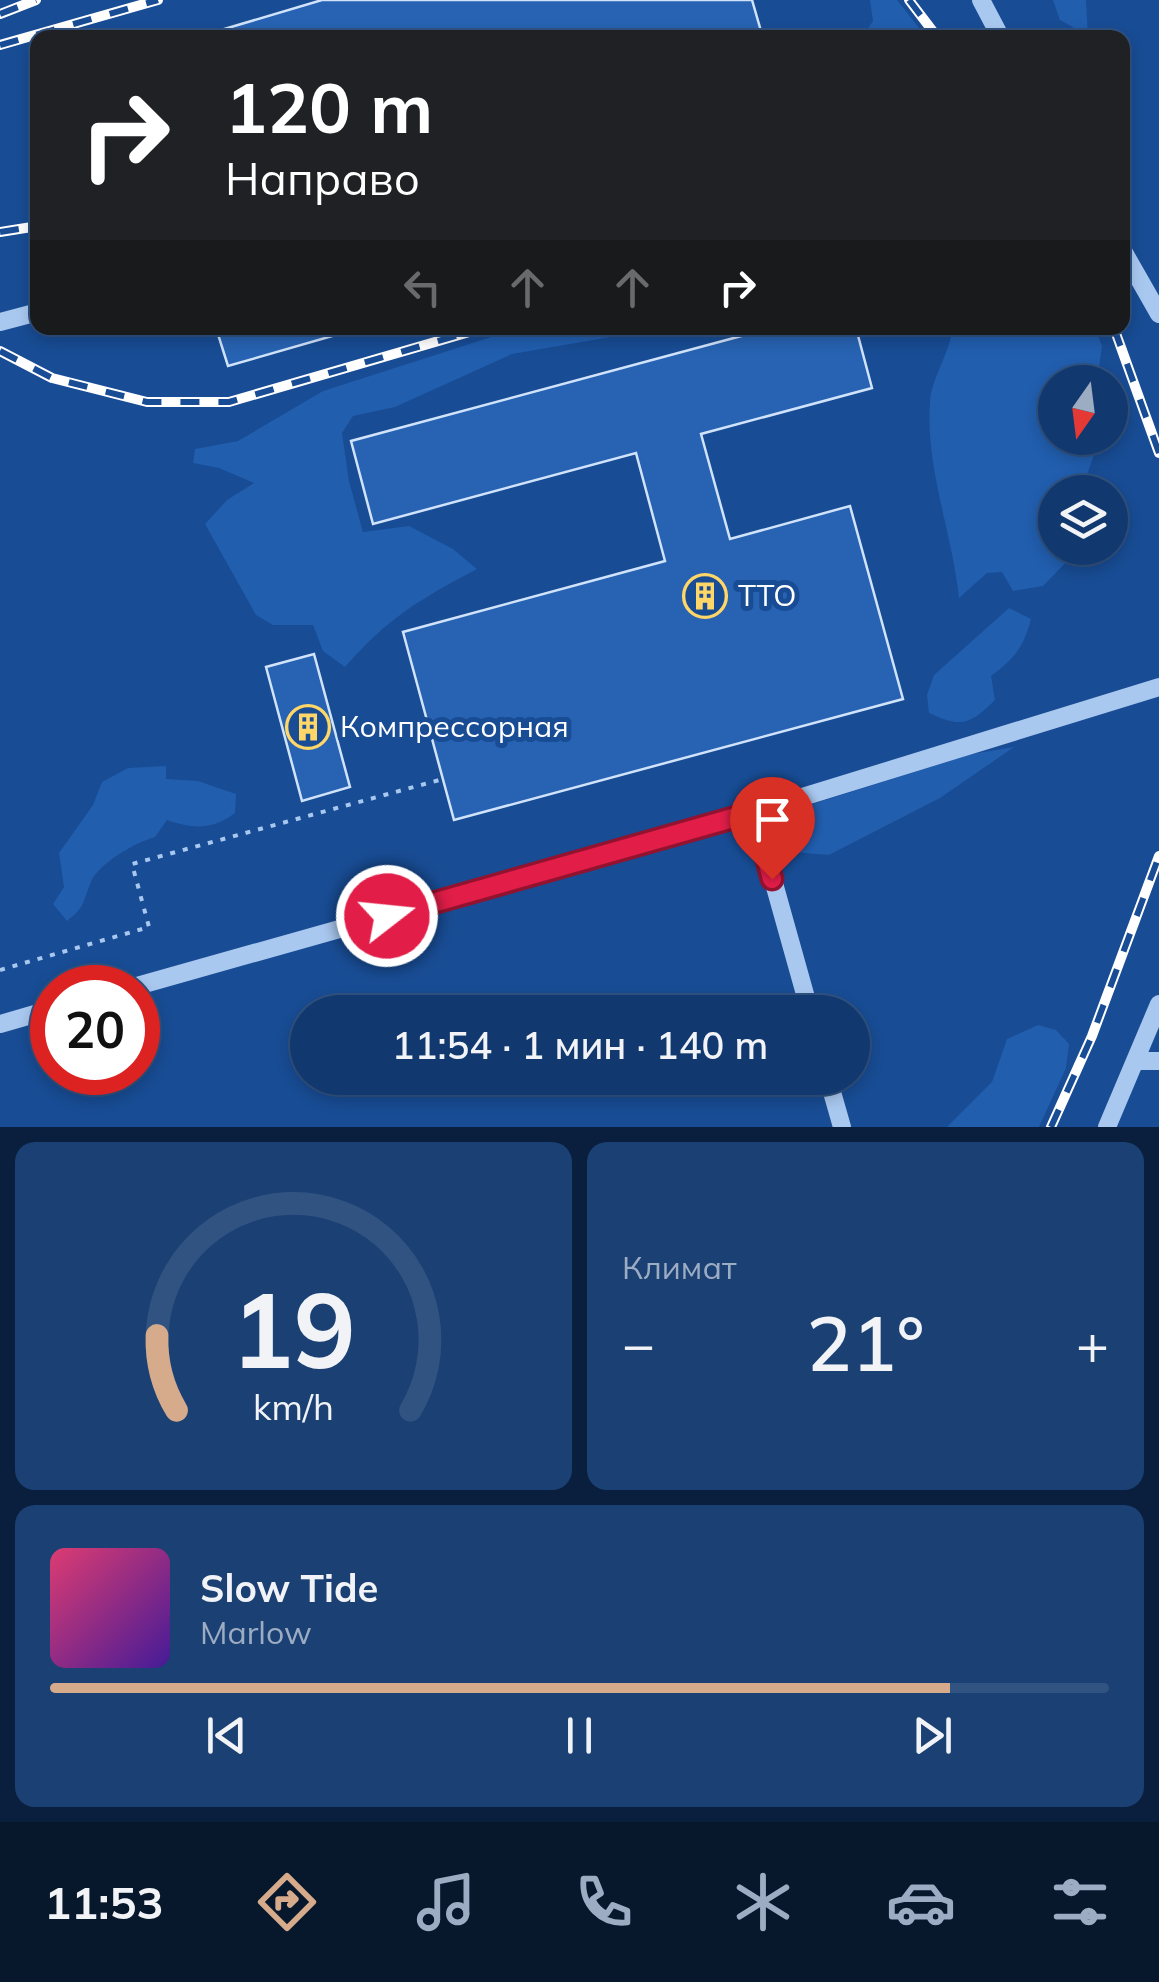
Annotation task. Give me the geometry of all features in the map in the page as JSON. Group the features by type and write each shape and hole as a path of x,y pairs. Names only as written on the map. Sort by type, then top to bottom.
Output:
{"street":[{"path":"981,0 997,30"},
{"path":"1130,263 1159,314"},
{"path":"0,322 30,314"},
{"path":"160,980 754,812 1159,687"},
{"path":"754,812 805,995"},
{"path":"1107,1127 1159,1004"},
{"path":"0,1024 30,1015"},
{"path":"1137,1061 1159,1061"},
{"path":"833,1095 842,1127"}],"path":[{"path":"0,970 149,926 132,864 443,779"}],"shaded area":[{"path":"870,0 897,0 921,30 867,30 873,21"},
{"path":"1053,0 1086,0 1088,30 1078,30 1060,20"},
{"path":"497,335 622,335 512,354 395,407 353,416 342,433 349,481 363,532 409,526 453,549 477,569 406,611 345,667 323,651 313,625 273,625 256,615 205,524 227,500 254,483 219,468 193,463 195,449 238,441 323,391"},
{"path":"950,335 1098,335 1102,346 1099,365 1038,365 1038,455 1094,455 1087,475 1038,475 1038,565 1063,565 1043,586 1013,591 1002,572 987,573 959,598 931,451 931,392"},
{"path":"1009,608 1031,619 1017,652 991,676 995,700 979,715 965,721 949,721 929,713 927,695 934,675"},
{"path":"1014,747 940,798 829,855 781,851 781,814 972,754"},
{"path":"166,766 166,779 198,781 236,794 235,813 219,823 202,826 167,820 155,837 128,849 101,868 81,908 67,921 53,904 64,887 59,853 93,805 102,782 128,768"},
{"path":"1038,1025 1056,1030 1069,1044 1066,1068 1039,1127 947,1127 992,1082 1007,1039"}],"building":[{"path":"322,0 752,0 761,30 221,30"},
{"path":"218,335 336,335 228,366"},
{"name":"ТТО","path":"745,335 858,335 872,388 701,434 730,539 850,506 903,699 454,820 403,632 665,561 636,453 373,524 351,441"},
{"name":"Компрессорная","path":"314,654 350,787 302,801 266,667"}],"railway":[{"path":"0,14 36,0"},
{"path":"53,30 158,0"},
{"path":"909,0 932,30"},
{"path":"0,45 30,36"},
{"path":"0,232 30,227"},
{"path":"0,351 52,378 147,402 229,402 459,335"},
{"path":"1117,335 1159,453"},
{"path":"1051,1127 1092,1036 1159,856"}],"place":[{"name":"ТТО","path":"705,596"},
{"name":"Компрессорная","path":"308,727"}],"route":[{"path":"387,916 754,812 772,879"}]}
